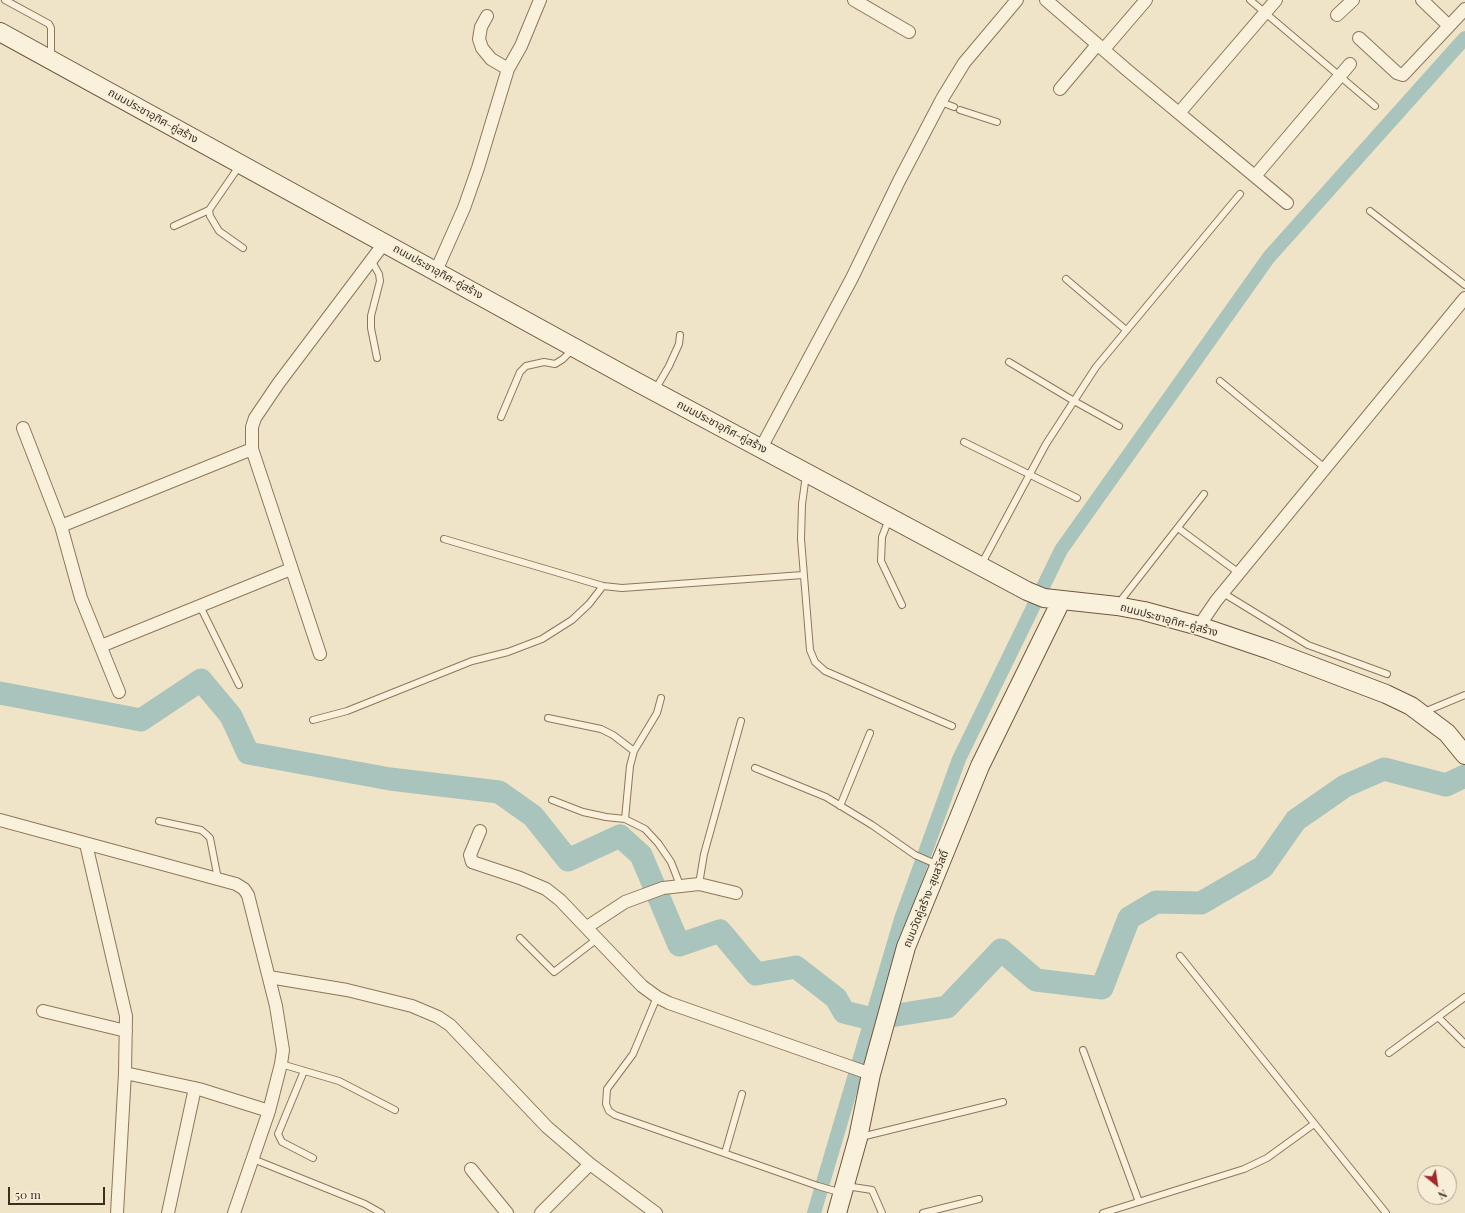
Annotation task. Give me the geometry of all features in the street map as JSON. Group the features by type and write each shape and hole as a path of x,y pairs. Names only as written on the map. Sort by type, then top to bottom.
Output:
{"main road":[{"name":"ถนนประชาอุทิศ-คู่สร้าง","path":"0,32 654,391 1027,591 1052,600 1117,606 1144,611 1199,626 1270,650 1386,694 1411,706 1447,733 1465,755"},
{"name":"ถนนวัดคู่สร้าง-สุขสวัสดิ์","path":"837,1213 839,1189 858,1138 871,1074 890,1003 906,948 934,863 980,766 1052,600"}],"street":[{"path":"436,271 464,208 476,175 508,69 521,46 540,0"},
{"path":"854,0 909,32"},
{"path":"761,448 852,278 899,181 941,102 964,63 1017,0"},
{"path":"1046,0 1287,203"},
{"path":"1060,89 1146,0"},
{"path":"1180,113 1276,0"},
{"path":"1337,15 1352,0"},
{"path":"1422,0 1449,26"},
{"path":"1359,38 1397,73 1403,75 1465,9"},
{"path":"486,16 481,27 479,39 482,48 491,59 508,69"},
{"path":"1255,176 1350,64"},
{"path":"320,654 252,449 251,431 255,418 324,320 385,242"},
{"path":"1199,626 1223,592 1465,298"},
{"path":"23,428 61,526 81,598 120,692"},
{"path":"61,526 252,449"},
{"path":"101,646 291,569"},
{"path":"0,820 236,884 244,889 248,895 269,977 283,1050 281,1064 269,1110 234,1213"},
{"path":"480,831 470,854 472,862 520,878 546,889 560,900 642,986 656,997 669,1003 871,1074"},
{"path":"86,844 123,999 126,1031 117,1213"},
{"path":"587,928 620,905 663,888 699,884 736,893"},
{"path":"269,977 347,990 412,1006 438,1017 450,1025 547,1127 590,1164 656,1213"},
{"path":"44,1011 126,1031"},
{"path":"125,1073 195,1088 269,1110"},
{"path":"168,1213 195,1088"},
{"path":"541,1213 590,1164"},
{"path":"471,1169 506,1213"}],"lane":[{"path":"5,0 49,24 51,28 51,60"},
{"path":"1250,0 1374,106"},
{"path":"941,102 997,122"},
{"path":"174,226 209,210 240,164"},
{"path":"981,565 1046,444 1096,367 1240,194"},
{"path":"209,210 210,216 218,231 243,248"},
{"path":"1370,211 1465,285"},
{"path":"371,260 379,274 380,281 371,316 371,328 377,358"},
{"path":"1066,279 1126,330"},
{"path":"654,391 679,344 680,335"},
{"path":"501,417 520,372 526,366 544,362 555,364 563,359 575,347"},
{"path":"1009,362 1119,426"},
{"path":"1220,381 1325,468"},
{"path":"964,442 1029,476 1077,498"},
{"path":"806,473 802,504 801,539 810,650 815,662 825,671 952,726"},
{"path":"1117,606 1204,494"},
{"path":"890,518 882,536 881,561 902,605"},
{"path":"1178,528 1239,573"},
{"path":"444,539 603,586 622,588 803,575"},
{"path":"313,720 347,711 472,661 508,652 542,639 572,620 589,604 603,586"},
{"path":"1223,592 1308,645 1387,674"},
{"path":"200,606 239,685"},
{"path":"1422,713 1465,695"},
{"path":"625,819 630,766 634,751 657,713 661,698"},
{"path":"548,718 601,729 613,735 634,751"},
{"path":"699,884 704,854 741,721"},
{"path":"840,806 870,734"},
{"path":"755,768 826,797 915,855 934,863"},
{"path":"552,800 583,812 625,819 646,830 658,843 676,871 680,885"},
{"path":"159,821 201,830 210,838 218,880"},
{"path":"520,938 554,972 597,939"},
{"path":"1180,956 1386,1213"},
{"path":"656,997 632,1054 607,1089 606,1104 609,1111 615,1115 818,1186 839,1189 872,1190 876,1194 882,1213"},
{"path":"1389,1053 1465,997"},
{"path":"1438,1017 1465,1044"},
{"path":"1083,1050 1139,1202"},
{"path":"281,1064 340,1081 395,1110"},
{"path":"304,1071 278,1134 282,1142 313,1158"},
{"path":"725,1153 742,1094"},
{"path":"858,1138 1003,1102"},
{"path":"1103,1213 1244,1169 1267,1158 1314,1124"},
{"path":"253,1159 365,1204 381,1213"},
{"path":"923,1213 979,1199"}],"waterway":[{"path":"814,1213 901,919 959,759 1061,550 1269,257 1465,38"},
{"path":"0,693 141,720 201,680 231,716 248,753 390,779 499,792 533,816 568,860 620,836 641,855 679,945 720,931 756,974 796,967 836,998 844,1012 872,1019 947,1007 1001,950 1036,980 1102,988 1129,918 1156,902 1201,903 1263,867 1296,820 1345,786 1384,769 1446,785 1465,776"}]}
